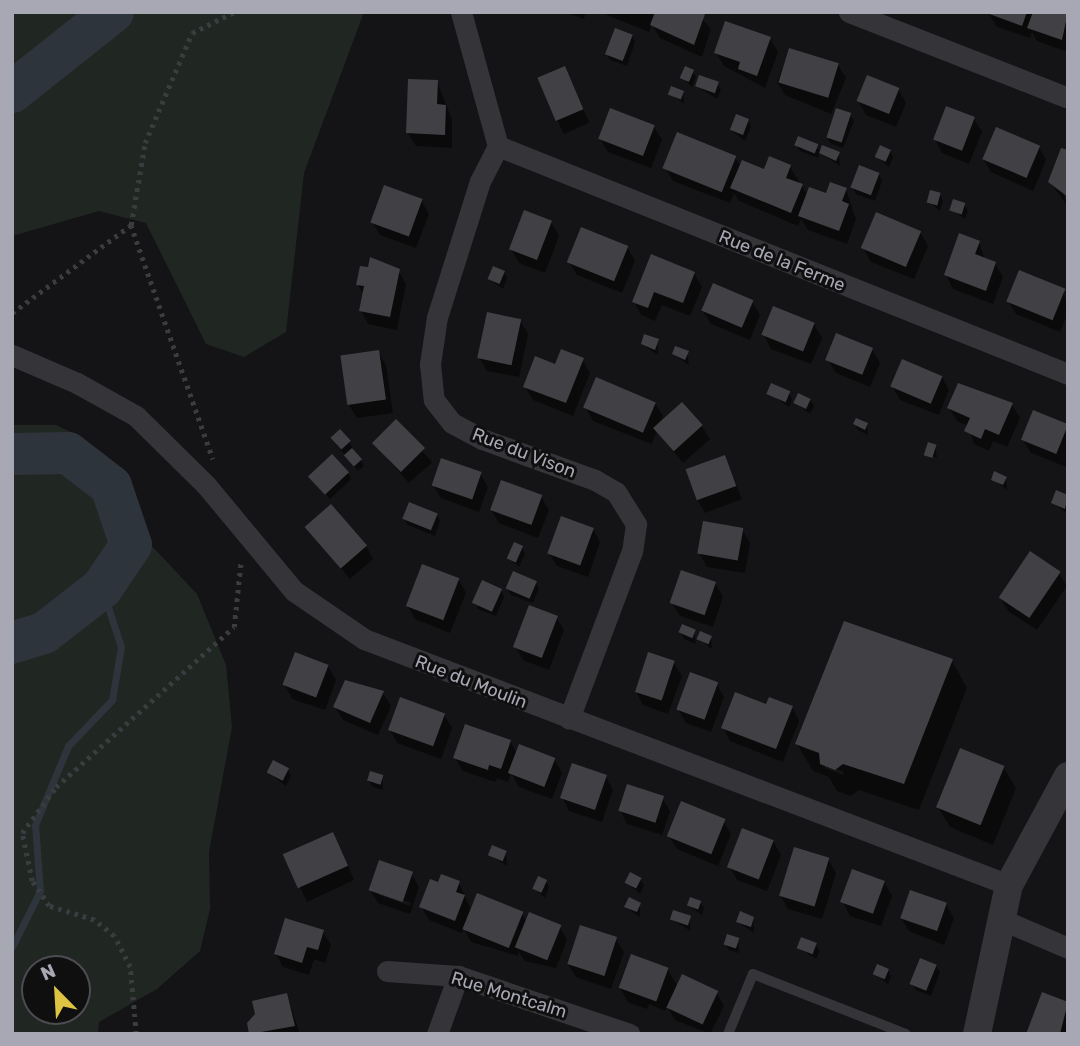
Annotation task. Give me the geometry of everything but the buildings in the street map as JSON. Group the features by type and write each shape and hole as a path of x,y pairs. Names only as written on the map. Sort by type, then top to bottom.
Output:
{"street":[{"path":"461,12 498,146"},
{"path":"849,12 1068,98"},
{"name":"Rue de la Ferme","path":"498,146 1068,373"},
{"name":"Rue du Vison","path":"498,146 480,181 441,305 429,364 434,400 452,423 482,439 595,480 616,492 636,524 632,551 569,719"},
{"name":"Rue du Moulin","path":"12,355 77,383 136,416 206,485 293,592 345,629 404,656 1009,885"},
{"path":"977,1034 998,918 1009,885 1068,776"},
{"path":"998,918 1068,948"},
{"name":"Rue Montcalm","path":"387,971 458,976 629,1034"},
{"path":"437,1034 458,976"}],"lane":[{"path":"728,1034 753,974 906,1034"}],"path":[{"path":"206,485 215,465 131,225 145,143 191,33 234,12"},
{"path":"12,313 131,225"},
{"path":"136,1034 130,967 114,936 94,920 49,906 32,881 22,833 56,787 234,627 241,560 255,548"}],"shaded area":[{"path":"12,12 364,12 304,173 286,332 244,357 206,344 146,223 99,211 12,236"},
{"path":"12,425 56,425 77,435 134,527 197,594 226,665 232,727 209,852 210,909 200,951 157,989 99,1022 98,1034 12,1034"}],"waterway":[{"path":"12,92 113,12"},
{"path":"12,454 68,453 111,486 131,545 102,588 44,633 12,643"},
{"path":"12,947 40,891 35,825 68,746 112,700 121,647 102,588"}]}
